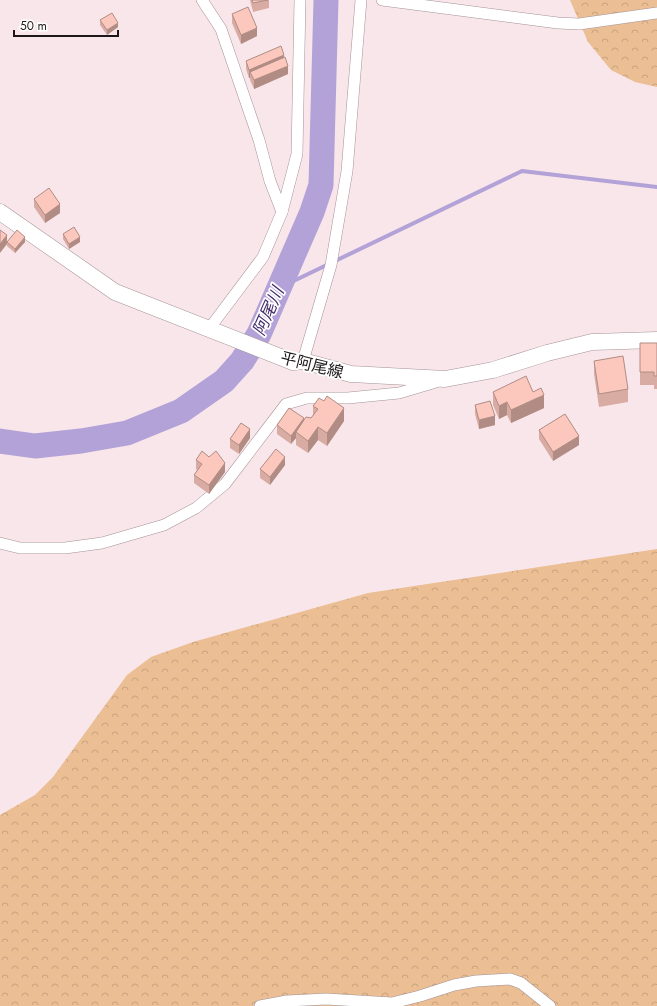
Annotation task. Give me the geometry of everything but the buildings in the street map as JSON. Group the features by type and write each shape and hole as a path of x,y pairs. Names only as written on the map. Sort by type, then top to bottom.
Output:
{"main road":[{"name":"平阿尾線","path":"0,212 115,292 214,331 298,361 351,374 444,379 493,370 547,353 592,342 657,340"}],"street":[{"path":"202,0 221,29 259,140 270,181 282,212"},
{"path":"214,331 263,257 282,212 297,154 300,0"},
{"path":"298,361 331,265 347,172 361,0"},
{"path":"382,0 558,23 579,24 657,13"},
{"path":"0,543 20,548 65,548 102,544 164,525 196,508 225,484 286,404 307,398 348,398 400,393 444,379"},
{"path":"260,1006 288,1001 326,999 392,1003 454,985 476,981 510,979 521,983 550,1006"}],"green space":[{"path":"570,0 657,0 657,87 635,82 611,70 588,42"},
{"path":"657,549 657,1006 0,1006 0,815 35,795 53,777 127,675 151,657 193,642 368,593"}],"waterway":[{"name":"阿尾川","path":"0,441 35,446 81,441 127,433 181,411 224,381 242,361 259,334 312,212 321,185 326,0"},
{"path":"279,288 522,171 657,187"}]}
